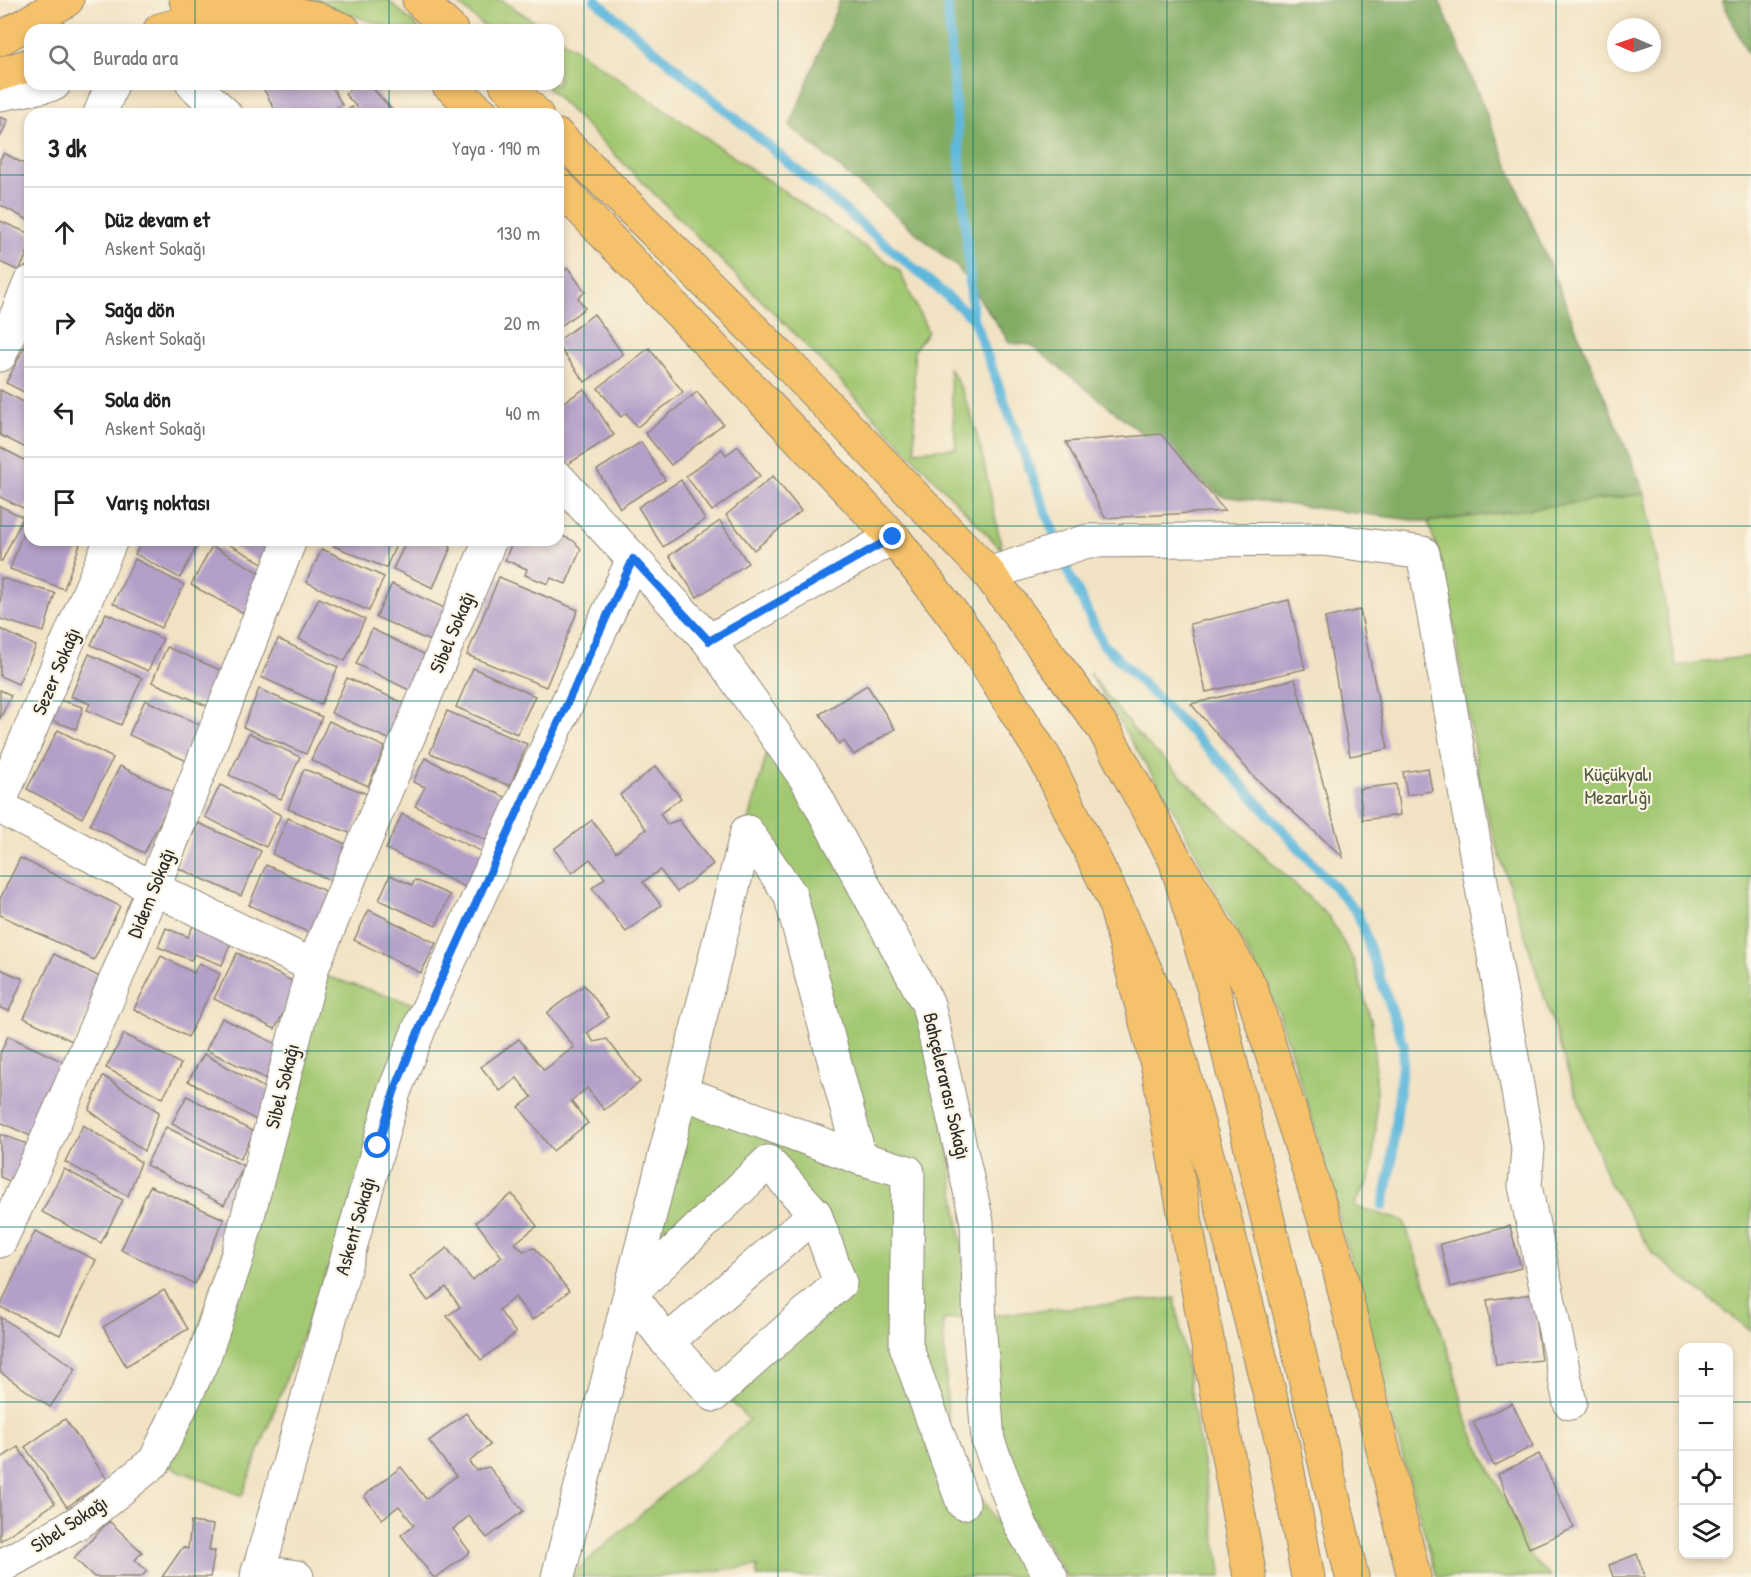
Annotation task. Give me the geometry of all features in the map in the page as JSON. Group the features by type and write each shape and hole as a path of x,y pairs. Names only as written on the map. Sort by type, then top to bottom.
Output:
{"main road":[{"path":"26,24 67,0"},
{"path":"186,0 237,4 311,17 329,24"},
{"path":"419,0 445,24"},
{"path":"178,24 237,4"},
{"path":"0,39 24,25"},
{"path":"0,74 24,67"},
{"path":"455,90 476,108"},
{"path":"512,90 530,108"},
{"path":"564,142 780,356 989,574 1102,728 1251,988 1336,1256 1414,1577"},
{"path":"564,191 893,537 965,630 1046,760 1114,900 1170,1025 1221,1204 1283,1446 1308,1577"},
{"path":"1175,859 1236,1077 1352,1577"},
{"path":"1114,900 1158,1068 1250,1577"}],"street":[{"path":"0,94 24,90"},
{"path":"102,108 110,90"},
{"path":"199,90 219,108"},
{"path":"0,355 24,297"},
{"path":"564,484 709,641 893,537"},
{"path":"989,574 1082,543 1323,539 1423,553 1528,1148 1525,1186 1569,1403"},
{"name":"Sezer Sokağı","path":"0,801 108,546"},
{"name":"Didem Sokağı","path":"0,1241 59,1117 153,888 288,546"},
{"name":"Sibel Sokağı","path":"0,1566 84,1519 155,1461 204,1357 238,1254 313,966 488,546"},
{"name":"Askent Sokağı","path":"257,1574 394,1092 424,1017 633,559"},
{"name":"Bahçelerarası Sokağı","path":"709,641 807,780 928,1004 977,1222 980,1334 988,1441 1021,1526 1051,1577"},
{"path":"0,807 153,888 313,966"},
{"path":"558,1577 747,832 790,894 860,1158"},
{"path":"681,1092 860,1158 908,1172 906,1346 963,1503"},
{"path":"768,1162 815,1214 840,1282 714,1395 667,1342 630,1294 768,1162"},
{"path":"667,1342 815,1214"},
{"path":"257,1574 297,1577"}],"green space":[{"path":"308,0 388,0 414,24 378,24"},
{"path":"455,0 501,0 539,24 481,24"},
{"path":"840,0 1439,0 1645,494 1428,522 1221,496 1031,345 1010,343 959,269 790,126"},
{"path":"1722,0 1751,0 1751,55 1747,52"},
{"path":"564,41 899,270 928,332 914,350 915,451 956,448 949,368 968,405 975,429 1002,550 801,340 550,90 564,90"},
{"name":"Küçükyalı Mezarlığı","path":"1645,494 1676,666 1751,656 1751,1331 1653,1254 1608,1180 1568,1072 1482,798 1445,572 1428,522"},
{"path":"1089,673 1137,734 1329,917 1354,961 1372,1024 1376,1079 1376,1128 1371,1177 1354,1206 1404,1221 1452,1362 1467,1421 1533,1559 1551,1577 1437,1577 1395,1430 1320,1145 1279,1013 1171,805"},
{"path":"774,726 928,1004 972,1317 1175,1298 1222,1577 1066,1577 988,1441 971,1317 943,1320 949,1444 1029,1577 757,1577 757,1566 659,1577 569,1577 749,1420 725,1395 840,1283 768,1165 630,1294 688,1105 860,1158 790,894 746,832"},
{"path":"316,973 426,1008 242,1496 155,1461"}],"building":[{"path":"264,90 334,90 342,105 336,108 274,108"},
{"path":"349,90 374,90 390,108 358,108 345,94"},
{"path":"0,117 8,120 0,138"},
{"path":"4,153 24,164 24,218 0,205 0,159"},
{"path":"0,221 24,231 24,260 19,271 0,262"},
{"path":"568,268 585,292 578,298 585,308 564,324 564,271"},
{"path":"594,314 623,354 585,382 564,354 564,336"},
{"path":"24,348 24,392 6,383"},
{"path":"649,348 683,392 637,427 626,413 621,417 598,388"},
{"path":"584,389 614,435 565,466 564,464 564,402"},
{"path":"0,390 24,402 24,447 0,435"},
{"path":"697,392 723,424 671,465 645,433"},
{"path":"1161,434 1225,511 1105,518 1066,442"},
{"path":"641,442 665,480 620,508 597,470"},
{"path":"738,446 760,476 712,511 686,476 722,449 726,455"},
{"path":"0,447 24,460 24,509 0,497"},
{"path":"773,476 801,511 754,550 726,515"},
{"path":"681,480 705,520 663,547 638,507"},
{"path":"0,506 23,517 2,561 0,561"},
{"path":"720,521 748,563 697,597 669,556"},
{"path":"24,530 24,546 79,546 64,589 10,569"},
{"path":"564,537 574,541 581,549 566,584 551,578 548,584 525,575 527,569 505,560 511,546 564,546"},
{"path":"140,546 197,546 180,578 135,554"},
{"path":"212,546 266,576 245,614 191,585"},
{"path":"232,546 276,546 266,565"},
{"path":"334,546 395,546 386,568"},
{"path":"404,546 451,547 433,588 393,569"},
{"path":"322,549 384,577 369,611 306,582"},
{"path":"135,559 184,585 161,628 113,603"},
{"path":"499,577 578,610 546,687 467,655"},
{"path":"1,578 55,593 44,632 0,619"},
{"path":"392,584 447,609 432,642 376,617"},
{"path":"319,598 365,619 345,661 299,639"},
{"path":"1289,600 1305,669 1206,692 1190,624"},
{"path":"1360,610 1388,749 1350,756 1325,618"},
{"path":"106,613 163,639 148,671 91,645"},
{"path":"0,629 36,646 18,684 0,676"},
{"path":"372,629 432,658 415,693 356,664"},
{"path":"278,639 338,667 321,704 261,677"},
{"path":"167,647 225,672 209,707 152,682"},
{"path":"89,654 142,678 121,725 87,710 90,704 71,696"},
{"path":"473,668 535,696 517,734 456,707"},
{"path":"347,678 413,707 397,743 331,713"},
{"path":"1295,679 1343,857 1254,777 1191,704"},
{"path":"867,685 895,729 854,755 844,741 839,744 820,714"},
{"path":"259,689 322,717 306,754 243,727"},
{"path":"0,690 11,695 0,719"},
{"path":"53,698 83,707 76,729 47,719"},
{"path":"145,700 205,727 189,762 129,735"},
{"path":"447,711 527,744 510,786 430,753"},
{"path":"329,721 385,747 368,786 311,760"},
{"path":"58,730 113,758 82,818 27,789"},
{"path":"249,733 300,757 281,799 229,775"},
{"path":"425,758 507,798 486,840 415,806 425,787 413,782"},
{"path":"120,766 175,793 144,853 90,825"},
{"path":"656,766 681,798 660,814 667,824 679,820 713,864 677,892 660,870 643,882 661,905 626,932 592,888 605,878 590,859 572,873 554,849 592,820 616,852 646,829 620,795"},
{"path":"1428,768 1432,791 1407,795 1403,772"},
{"path":"304,769 367,794 352,834 288,809"},
{"path":"1396,784 1400,815 1363,820 1359,789"},
{"path":"220,785 281,815 266,847 205,817"},
{"path":"402,814 485,853 469,889 386,849"},
{"path":"288,818 352,847 336,883 272,854"},
{"path":"198,823 261,851 241,896 178,868"},
{"path":"20,858 120,906 94,960 0,915 0,899"},
{"path":"266,865 332,894 314,935 249,905"},
{"path":"390,875 412,885 415,880 450,895 436,926 379,900"},
{"path":"369,910 436,943 421,973 354,940"},
{"path":"194,924 232,939 222,965 194,954 191,960 158,947 166,928 188,937"},
{"path":"237,953 298,984 275,1029 214,999"},
{"path":"54,954 104,979 74,1042 24,1018"},
{"path":"161,956 194,973 199,963 220,974 188,1037 134,1009"},
{"path":"0,969 23,979 9,1011 0,1008"},
{"path":"584,985 609,1017 587,1033 594,1042 607,1039 640,1082 604,1110 587,1088 571,1101 588,1123 553,1151 519,1107 532,1097 517,1078 500,1091 481,1067 519,1039 544,1070 574,1047 547,1013"},
{"path":"222,1018 287,1049 271,1081 206,1050"},
{"path":"124,1034 181,1064 163,1098 106,1068"},
{"path":"8,1036 72,1066 39,1140 0,1122 0,1054"},
{"path":"204,1054 272,1092 256,1120 188,1081"},
{"path":"103,1076 159,1112 144,1151 89,1110"},
{"path":"187,1096 254,1132 240,1159 172,1123"},
{"path":"83,1125 141,1162 128,1196 65,1162"},
{"path":"166,1127 244,1166 224,1205 146,1165"},
{"path":"0,1134 27,1144 12,1182 0,1177"},
{"path":"64,1169 123,1200 101,1243 42,1212"},
{"path":"150,1186 224,1219 195,1284 121,1250"},
{"path":"512,1194 537,1226 515,1243 523,1251 535,1248 569,1291 533,1320 515,1297 499,1310 516,1333 481,1360 447,1316 460,1307 446,1287 428,1301 410,1277 447,1248 472,1280 502,1257 476,1222"},
{"path":"1510,1226 1521,1268 1451,1287 1440,1244"},
{"path":"35,1231 96,1260 60,1335 0,1307"},
{"path":"164,1290 188,1329 126,1366 103,1327"},
{"path":"1532,1294 1541,1360 1496,1365 1487,1300"},
{"path":"1,1317 76,1369 50,1407 0,1372"},
{"path":"1512,1403 1533,1446 1494,1466 1473,1422"},
{"path":"466,1413 490,1445 469,1462 476,1470 489,1467 523,1511 487,1538 469,1516 453,1529 470,1552 437,1577 433,1577 401,1535 414,1525 399,1506 382,1519 364,1496 401,1467 426,1499 456,1476 429,1441"},
{"path":"65,1419 107,1479 67,1507 25,1447"},
{"path":"18,1447 55,1503 0,1541 0,1459"},
{"path":"1539,1454 1574,1528 1529,1548 1498,1474"},
{"path":"109,1521 142,1552 135,1560 147,1571 141,1577 94,1577 74,1558"},
{"path":"191,1522 213,1525 209,1551 215,1551 210,1577 162,1577 183,1547 188,1549"},
{"path":"1637,1554 1645,1577 1613,1577 1609,1565"}],"waterway":[{"path":"595,0 973,318"},
{"path":"947,0 973,318 1070,576 1103,644 1221,762 1357,912 1404,1046 1391,1169 1383,1206"}],"route":[{"path":"378,1146 394,1092 424,1017 633,559 709,641 893,537"}]}
